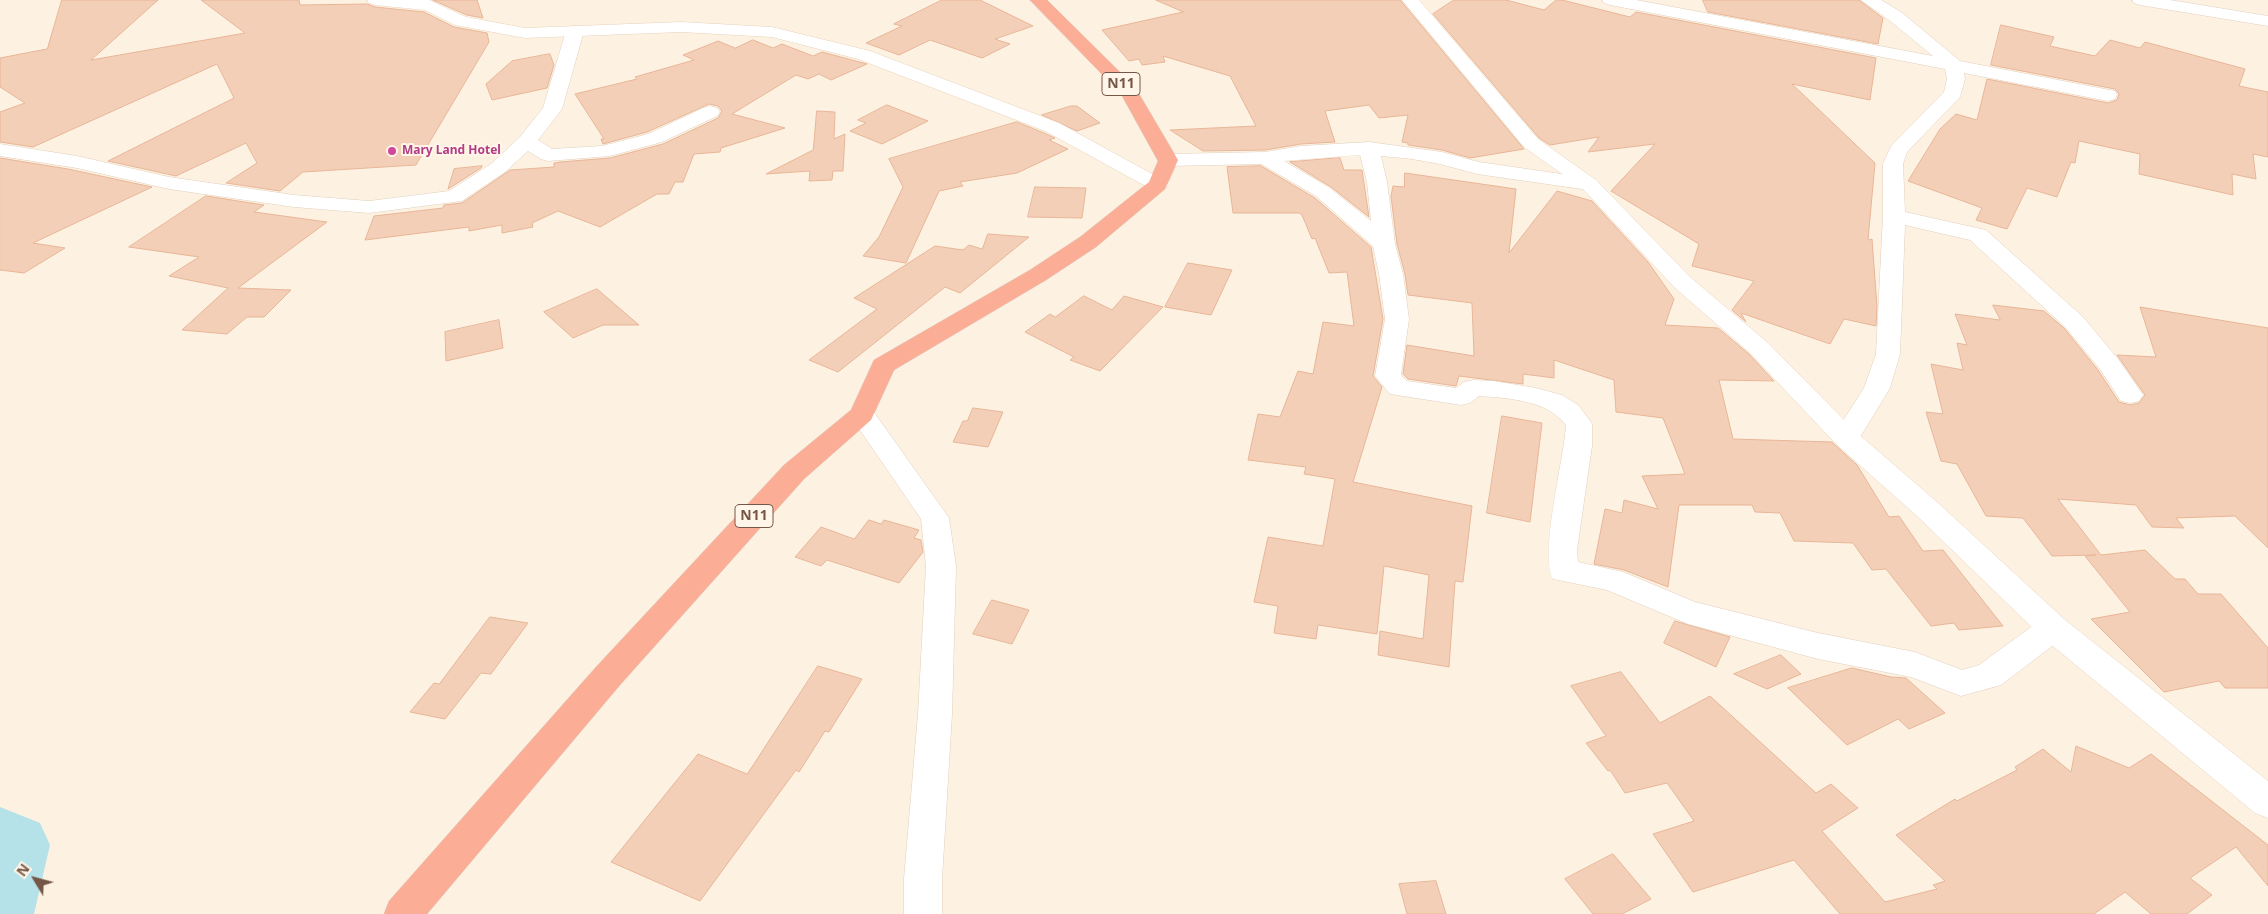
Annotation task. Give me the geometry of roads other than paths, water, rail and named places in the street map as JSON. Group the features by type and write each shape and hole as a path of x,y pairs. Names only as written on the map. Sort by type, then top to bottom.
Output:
{"highway":[{"name":"N11","path":"403,914 608,676 794,472 862,414 883,366 1038,275 1088,242 1163,172 1162,153 1151,128 1128,91 1038,0"}],"street":[{"path":"375,0 429,5 462,21 525,34 681,27 772,32 864,56 1052,127 1163,172 1301,152 1369,148 1442,158 1477,168 1589,184"},
{"path":"1410,0 1531,143 1589,184 1682,282 1759,348 1846,438 1927,509 2053,628 2268,802"},
{"path":"1610,0 2108,95"},
{"path":"1846,438 1878,388 1888,354 1894,216 1893,164 1898,150 1953,93 1956,80 1953,64 1895,16 1869,0"},
{"path":"2140,0 2268,21"},
{"path":"0,150 77,162 168,183 294,201 369,207 455,198 498,168 527,141 552,109 575,31"},
{"path":"498,168 548,155 604,152 655,138 710,112"},
{"path":"527,141 548,155"},
{"path":"1369,148 1377,182 1384,244 1391,274 1397,319 1388,376 1399,388 1461,397 1473,388 1494,389 1553,400 1569,411 1579,424 1578,446 1562,550 1564,571 1612,580 1688,612 1818,646 1915,665 1962,683 1990,676 2053,628"},
{"path":"1265,158 1323,192 1384,244"},
{"path":"1894,216 1978,235 2074,322 2109,364 2130,395"},
{"path":"862,414 934,518 941,566 938,592 935,714 923,879 923,914"}],"waterway":[{"path":"0,838 15,845 0,907"}],"place":[{"name":"Mary Land Hotel","path":"392,151"}]}
